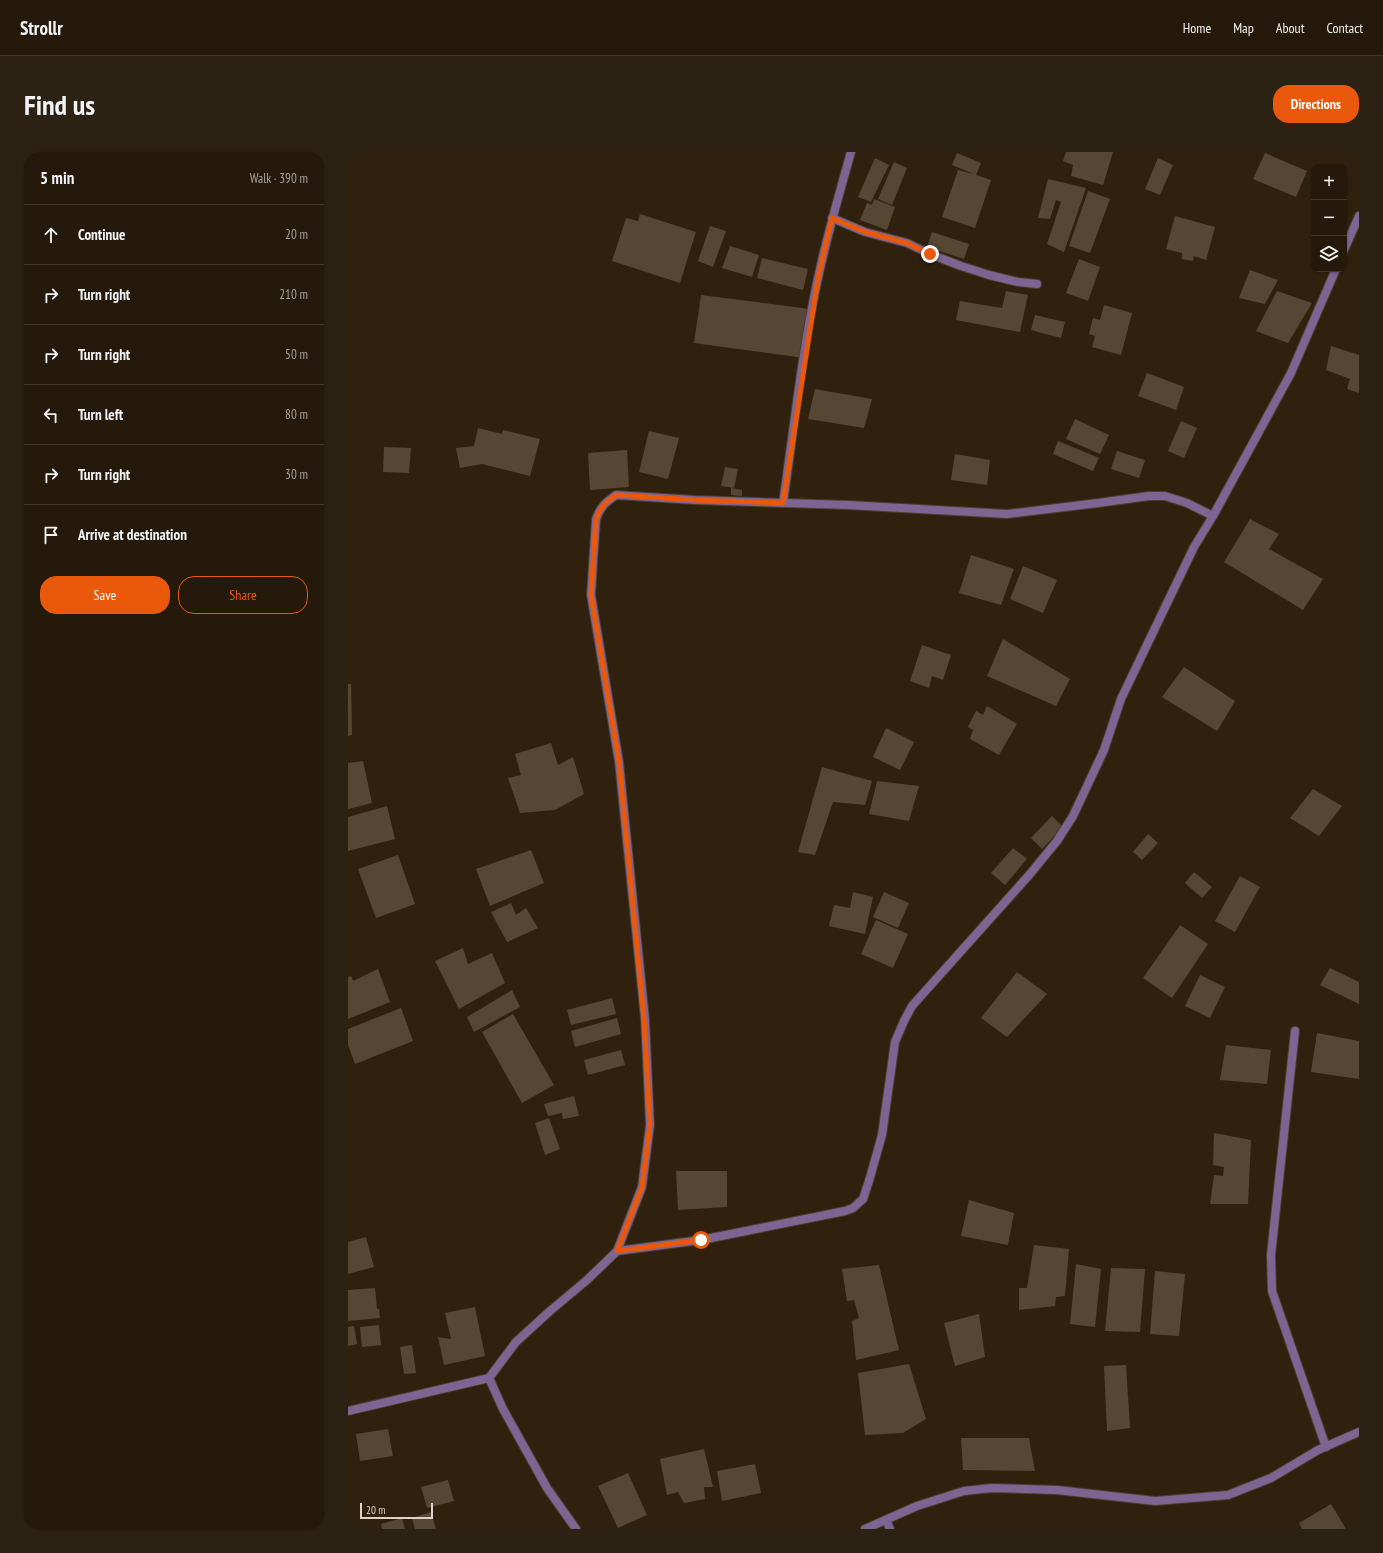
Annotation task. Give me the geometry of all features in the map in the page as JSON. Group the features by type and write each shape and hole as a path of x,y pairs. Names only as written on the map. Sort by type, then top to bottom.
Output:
{"street":[{"path":"783,503 814,300 832,218 851,152"},
{"path":"1347,243 1359,216"},
{"path":"832,218 865,232 907,243 961,266 997,277 1037,284"},
{"path":"617,1251 701,1240 845,1211 853,1208 862,1198 869,1181 882,1135 896,1042 904,1021 912,1006 1030,874 1056,841 1073,816 1104,750 1121,699 1194,547 1213,516 1291,373 1335,272"},
{"path":"348,1411 489,1378 516,1342 550,1310 587,1280 617,1251 642,1187 650,1125 644,1019 619,762 591,595 596,519 603,506 616,495 695,500 848,505 1007,514 1098,504 1149,496 1165,496 1187,503 1213,516"},
{"path":"1296,1031 1271,1255 1272,1291 1326,1447"},
{"path":"489,1378 503,1409 547,1488 576,1529"},
{"path":"865,1529 917,1506 964,1491 992,1488 1057,1490 1155,1501 1228,1495 1271,1478 1326,1447 1359,1432"},
{"path":"886,1520 890,1529"}],"building":[{"path":"1066,152 1113,152 1103,185 1071,176 1073,165 1063,161"},
{"path":"957,153 981,163 976,175 991,180 975,228 942,217 958,170 974,174 952,165"},
{"path":"1265,153 1307,171 1296,197 1253,179"},
{"path":"875,158 889,165 871,202 858,197"},
{"path":"1158,158 1173,165 1160,195 1145,189"},
{"path":"894,162 907,168 892,205 878,199"},
{"path":"1048,179 1086,188 1064,252 1047,244 1061,202 1056,200 1050,219 1038,218"},
{"path":"1088,191 1110,199 1090,253 1069,246"},
{"path":"874,199 895,207 887,230 860,220 867,203 872,205"},
{"path":"640,214 696,232 680,283 612,261 626,218 638,221"},
{"path":"1175,216 1215,227 1206,260 1194,256 1193,261 1182,259 1182,253 1166,249"},
{"path":"710,226 726,231 713,267 698,261"},
{"path":"932,232 969,244 964,259 927,247"},
{"path":"730,246 759,255 752,277 722,268"},
{"path":"762,258 808,269 803,290 757,278"},
{"path":"1079,259 1100,267 1088,301 1066,293"},
{"path":"1250,270 1278,280 1265,304 1239,298"},
{"path":"1006,291 1028,295 1020,332 956,320 960,301 1002,308"},
{"path":"1277,291 1312,303 1288,343 1256,331"},
{"path":"701,295 810,309 804,358 694,343"},
{"path":"1104,305 1132,313 1121,355 1092,347 1095,336 1089,334 1093,318 1100,320"},
{"path":"1035,315 1065,322 1061,338 1031,330"},
{"path":"1331,346 1359,355 1359,393 1347,389 1350,379 1326,370"},
{"path":"1147,373 1184,387 1176,410 1138,396"},
{"path":"815,389 872,399 864,428 808,419"},
{"path":"1075,419 1109,435 1100,454 1066,439"},
{"path":"1181,421 1197,428 1184,458 1168,451"},
{"path":"478,428 502,434 503,430 540,439 530,476 482,464 460,468 456,448 474,446"},
{"path":"649,431 679,438 668,479 639,472"},
{"path":"1058,441 1099,458 1093,471 1053,454"},
{"path":"384,447 411,448 409,473 383,472"},
{"path":"627,450 629,487 590,490 588,453"},
{"path":"1117,451 1145,460 1139,478 1111,469"},
{"path":"955,454 990,460 987,485 951,480"},
{"path":"725,467 738,469 734,488 721,486"},
{"path":"731,488 742,490 742,496 731,495"},
{"path":"1250,519 1279,534 1269,549 1323,579 1303,610 1224,562"},
{"path":"971,555 1014,569 1001,605 959,593"},
{"path":"1023,566 1057,580 1043,613 1010,599"},
{"path":"1003,639 1070,679 1056,706 987,676"},
{"path":"922,645 951,655 943,680 932,676 929,688 910,681"},
{"path":"1184,667 1235,701 1217,731 1162,697"},
{"path":"348,684 351,684 352,735 348,736"},
{"path":"987,706 1017,724 999,755 970,739 973,730 968,727 976,711 983,715"},
{"path":"886,728 914,742 900,770 873,757"},
{"path":"551,743 558,765 573,757 584,794 555,810 520,813 508,778 521,775 515,754"},
{"path":"363,761 372,803 348,809 348,763"},
{"path":"822,767 872,781 865,805 833,802 815,855 798,852"},
{"path":"877,781 919,786 909,821 869,814"},
{"path":"1313,789 1342,806 1319,836 1290,818"},
{"path":"387,806 395,839 348,851 348,817"},
{"path":"1052,816 1063,827 1042,849 1031,838"},
{"path":"1148,834 1158,843 1142,860 1133,852"},
{"path":"1013,848 1027,859 1005,885 991,873"},
{"path":"531,850 544,883 490,906 476,869"},
{"path":"398,855 415,904 376,918 358,869"},
{"path":"1194,872 1212,887 1202,898 1185,883"},
{"path":"1240,876 1260,887 1235,932 1215,921"},
{"path":"853,892 873,897 865,934 829,926 834,905 850,908"},
{"path":"884,892 909,903 898,928 873,917"},
{"path":"511,903 516,915 526,908 538,928 507,942 491,912"},
{"path":"876,920 908,934 893,968 861,954"},
{"path":"1180,925 1208,944 1172,998 1143,978"},
{"path":"463,948 468,964 492,953 505,983 459,1009 435,961"},
{"path":"1330,968 1359,982 1359,1004 1320,985"},
{"path":"378,969 390,1002 348,1019 348,977 351,976 353,981"},
{"path":"1017,972 1047,994 1007,1037 981,1018"},
{"path":"1200,975 1225,987 1210,1018 1185,1006"},
{"path":"512,990 520,1007 474,1032 467,1017"},
{"path":"612,998 616,1014 571,1025 567,1010"},
{"path":"401,1008 413,1041 355,1064 348,1045 348,1029"},
{"path":"513,1014 554,1085 522,1103 482,1032"},
{"path":"617,1018 621,1034 575,1047 571,1031"},
{"path":"1317,1033 1359,1041 1359,1079 1311,1072"},
{"path":"1226,1045 1271,1050 1267,1084 1220,1080"},
{"path":"621,1050 625,1065 588,1075 584,1060"},
{"path":"574,1096 579,1116 563,1119 562,1113 548,1116 544,1104"},
{"path":"549,1118 560,1149 545,1155 535,1123"},
{"path":"1214,1133 1251,1140 1248,1204 1210,1204 1214,1175 1223,1176 1224,1167 1213,1165"},
{"path":"676,1171 727,1171 727,1207 678,1210"},
{"path":"969,1200 1014,1213 1008,1245 961,1236"},
{"path":"366,1237 374,1267 348,1274 348,1242"},
{"path":"1034,1245 1069,1249 1065,1296 1056,1297 1055,1306 1019,1310 1019,1288 1027,1288"},
{"path":"1076,1264 1101,1269 1095,1327 1070,1324"},
{"path":"879,1265 899,1350 856,1360 852,1321 859,1318 854,1300 847,1301 842,1269"},
{"path":"1111,1268 1145,1269 1140,1332 1105,1331"},
{"path":"1155,1271 1185,1274 1179,1336 1150,1334"},
{"path":"375,1288 377,1309 379,1309 380,1318 348,1321 348,1290"},
{"path":"475,1307 485,1356 444,1365 438,1337 451,1339 445,1313"},
{"path":"979,1314 985,1357 955,1366 944,1323"},
{"path":"379,1325 381,1345 362,1347 360,1327"},
{"path":"354,1326 357,1344 348,1346 348,1327"},
{"path":"412,1345 416,1373 404,1374 400,1347"},
{"path":"909,1364 926,1419 903,1433 865,1435 858,1373"},
{"path":"1126,1365 1130,1428 1107,1431 1104,1366"},
{"path":"388,1429 393,1456 360,1461 356,1434"},
{"path":"961,1438 1029,1438 1035,1471 963,1470"},
{"path":"704,1449 713,1487 704,1487 705,1499 684,1503 678,1492 667,1495 660,1459"},
{"path":"755,1464 761,1493 722,1501 717,1471"},
{"path":"628,1473 647,1515 618,1528 598,1486"},
{"path":"448,1480 454,1501 427,1508 421,1487"},
{"path":"1331,1504 1346,1529 1302,1529 1299,1523"},
{"path":"431,1512 436,1529 415,1529 412,1518"},
{"path":"402,1518 405,1529 382,1529 381,1524"}],"route":[{"path":"701,1240 617,1251 642,1187 650,1125 644,1019 619,762 591,595 596,519 605,502 616,495 695,500 783,503 818,278 832,218 865,232 907,243 930,254"}]}
